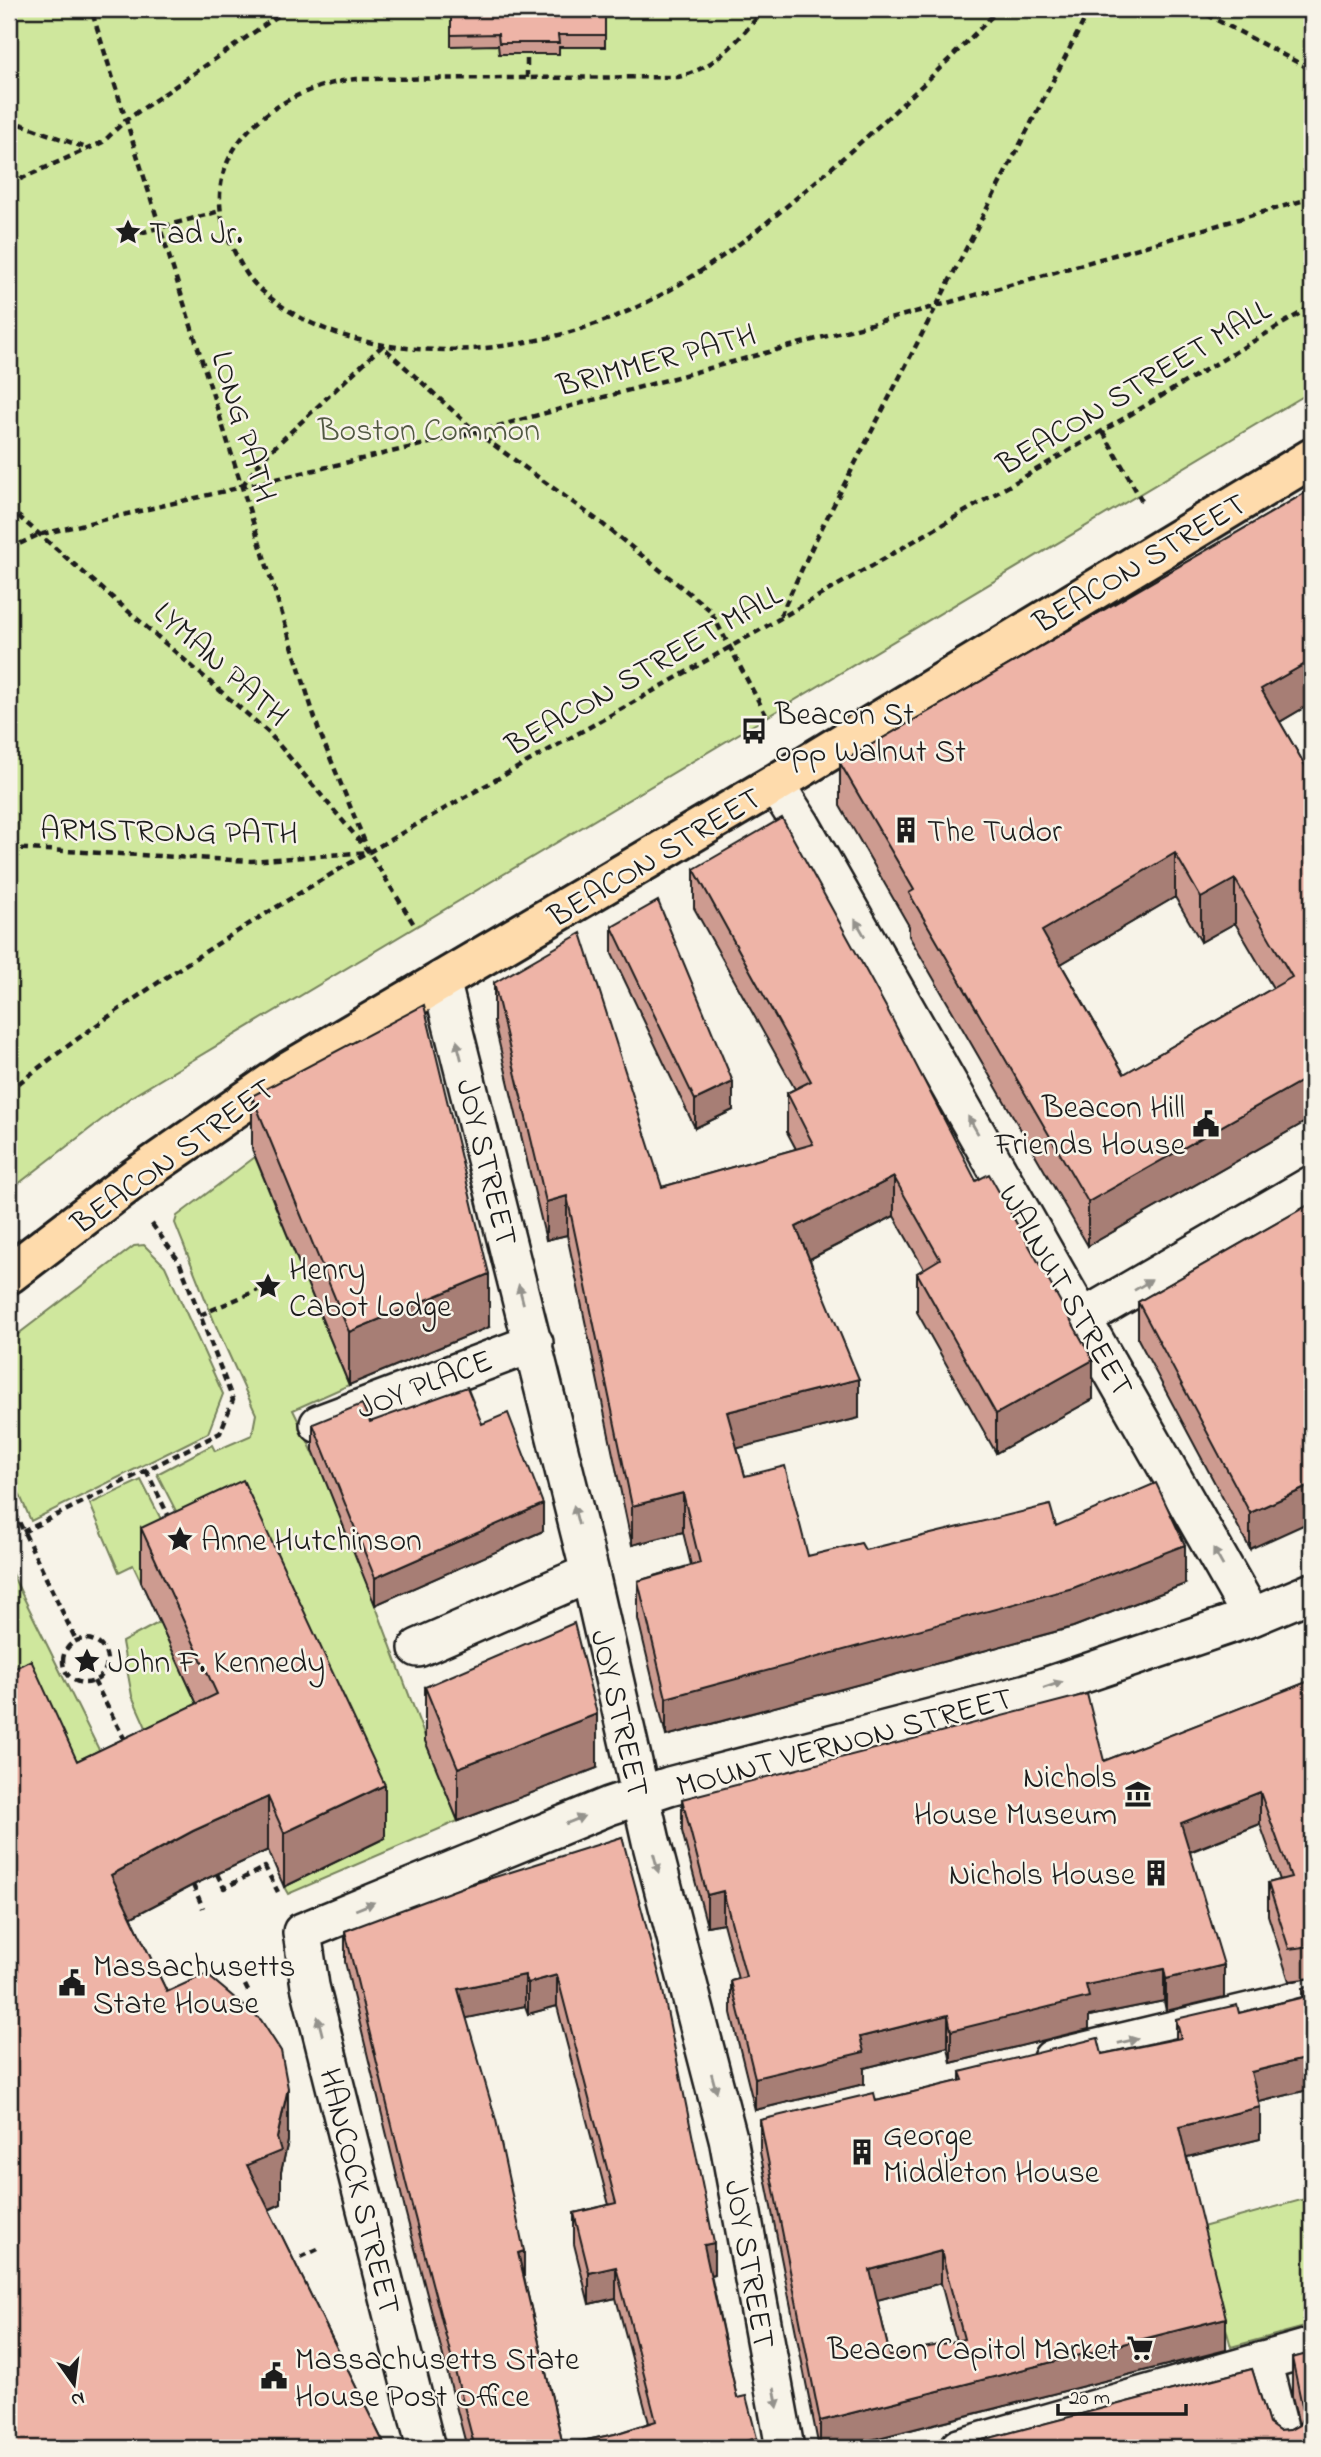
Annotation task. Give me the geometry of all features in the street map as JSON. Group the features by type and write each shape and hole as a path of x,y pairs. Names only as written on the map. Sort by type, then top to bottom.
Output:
{"main road":[{"name":"BEACON STREET","path":"9,1274 212,1122 290,1070 775,784 1312,458"}],"street":[{"name":"WALNUT STREET","path":"775,784 800,822 1252,1617"},
{"name":"JOY STREET","path":"442,980 590,1573 640,1797 728,2138 785,2448"},
{"path":"1083,1318 1312,1185"},
{"name":"JOY PLACE","path":"316,1425 534,1343"},
{"path":"418,1648 590,1573"},
{"name":"MOUNT VERNON STREET","path":"302,1932 609,1806 1027,1693 1252,1617 1312,1592"},
{"name":"HANCOCK STREET","path":"302,1932 310,1986 426,2448"},
{"path":"1018,2067 1312,1997"},
{"path":"728,2138 763,2128"},
{"path":"959,2448 1312,2347"},
{"path":"1262,2361 1284,2448"}],"path":[{"name":"LONG PATH","path":"91,9 240,488 319,731 369,852"},
{"path":"9,184 89,149 115,133 126,120 288,9"},
{"path":"764,9 726,53 690,74 642,79 356,79 313,87 292,96 273,107 236,146 222,180 220,211 238,258 260,289 280,306 319,326 383,346 457,349 539,340 601,322 662,294 746,239 906,101 999,9"},
{"path":"779,617 815,541 1090,9"},
{"path":"1196,9 1312,69"},
{"path":"527,54 527,78"},
{"path":"9,120 89,149"},
{"name":"BRIMMER PATH","path":"9,549 38,535 476,432 937,306 1312,198"},
{"path":"129,236 220,211"},
{"name":"BEACON STREET MALL","path":"9,1091 63,1048 193,961 369,852 1103,432 1312,306"},
{"path":"383,346 476,432 600,522 710,610 767,717"},
{"path":"240,488 264,457 383,346"},
{"path":"1103,432 1142,501"},
{"name":"LYMAN PATH","path":"9,508 132,611 270,733 369,852 415,926"},
{"name":"ARMSTRONG PATH","path":"9,848 251,861 369,852"},
{"path":"23,1532 220,1433 233,1401 179,1261 149,1220"},
{"path":"200,1315 258,1290"},
{"path":"146,1470 176,1531"},
{"path":"9,1502 76,1640"},
{"path":"83,1638 98,1643 106,1655 105,1670 94,1681 74,1680 64,1670 65,1649 76,1640 83,1638"},
{"path":"94,1681 129,1749"},
{"path":"217,1874 224,1888 265,1867 278,1892"},
{"path":"193,1885 203,1909"},
{"path":"301,2257 318,2249"}],"green space":[{"name":"Boston Common","path":"9,9 1312,9 1312,391 131,1097 9,1191"},
{"path":"255,1157 349,1385 293,1410 359,1563 458,1821 288,1894 284,1887 385,1838 199,1556 157,1474 212,1445 215,1451 252,1435 256,1414 216,1326 175,1223 177,1216"},
{"path":"144,1245 165,1266 223,1394 208,1433 31,1521 9,1470 9,1341 134,1246"},
{"path":"141,1480 183,1562 141,1582 133,1565 119,1572 90,1504"},
{"path":"9,1568 111,1774 96,1806 9,1724"},
{"path":"160,1622 217,1748 156,1750 132,1696 122,1642"},
{"path":"1312,2197 1312,2325 1231,2347 1199,2228"}],"building":[{"path":"451,9 605,9 605,35 558,35 559,43 499,43 498,34 451,35"},
{"path":"1312,489 1312,660 1261,689 1306,767 1312,764 1312,1075 1088,1202 909,893 914,890 840,763","holes":["1175,853 1201,898 1235,879 1292,977 1124,1074 1042,931"]},
{"path":"782,818 886,1007 976,1181 989,1174 1093,1360 996,1414 917,1273 940,1259 894,1177 796,1227 859,1379 727,1412 745,1476 785,1466 808,1556 861,1543 865,1550 1050,1505 1056,1526 1156,1483 1185,1545 1073,1588 666,1698 638,1581 700,1563 683,1493 632,1506 567,1196 546,1202 494,983 581,933 662,1187 813,1144 787,1093 811,1081 694,869"},
{"path":"658,901 733,1082 695,1100 612,927"},
{"path":"424,1005 489,1274 349,1332 252,1096"},
{"path":"1312,1203 1312,1485 1250,1513 1138,1302"},
{"path":"467,1387 482,1424 508,1413 543,1504 375,1578 313,1424 362,1404 370,1422"},
{"name":"Massachusetts State House","path":"243,1480 385,1785 284,1833 268,1797 193,1831 111,1875 167,1992 206,1974 261,2020 281,2051 288,2088 277,2138 281,2151 247,2165 386,2448 18,2448 9,2428 9,1671 31,1660 77,1761 217,1694 141,1528"},
{"path":"574,1623 597,1714 458,1768 425,1687"},
{"path":"1312,1680 1312,1946 1289,1949 1268,1883 1291,1877 1260,1792 1181,1823 1224,1965 1166,1979 1164,1969 1086,1985 1089,1997 951,2031 948,2015 860,2037 864,2052 755,2078 731,1981 746,1977 723,1891 707,1895 682,1799 1087,1694 1104,1761"},
{"path":"622,1837 661,1981 714,2243 704,2245 737,2398 746,2396 757,2438 721,2448 475,2448 406,2183 345,1931 463,1887","holes":["525,1975 528,1983 557,1975 616,2203 574,2213 589,2273 616,2267 656,2421 615,2434 563,2445 518,2253 524,2251 496,2120 458,1989"]},
{"path":"1312,1985 1312,2057 1251,2072 1260,2107 1179,2127 1226,2318 820,2421 760,2120 874,2093 876,2101 963,2080 960,2072 1098,2038 1102,2054 1181,2038 1176,2019 1237,2005 1239,2013 1304,1997 1302,1989","holes":["941,2251 964,2339 890,2356 870,2270"]},
{"path":"1312,2346 1312,2448 952,2448 1252,2369 1269,2424 1279,2431 1290,2430 1299,2425 1304,2415 1292,2358 1311,2353 1309,2347"}],"place":[{"name":"Tad Jr.","path":"128,232"},
{"name":"Beacon St opp Walnut St","path":"754,731"},
{"name":"The Tudor","path":"906,830"},
{"name":"Beacon Hill Friends House","path":"1206,1124"},
{"name":"Henry Cabot Lodge","path":"268,1286"},
{"name":"Anne Hutchinson","path":"180,1539"},
{"name":"John F. Kennedy","path":"87,1661"},
{"name":"Nichols House Museum","path":"1138,1794"},
{"name":"Nichols House","path":"1156,1873"},
{"name":"Massachusetts State House","path":"72,1983"},
{"name":"George Middleton House","path":"862,2152"},
{"name":"Beacon Capitol Market","path":"1140,2348"},
{"name":"Massachusetts State House Post Office","path":"274,2376"}]}
